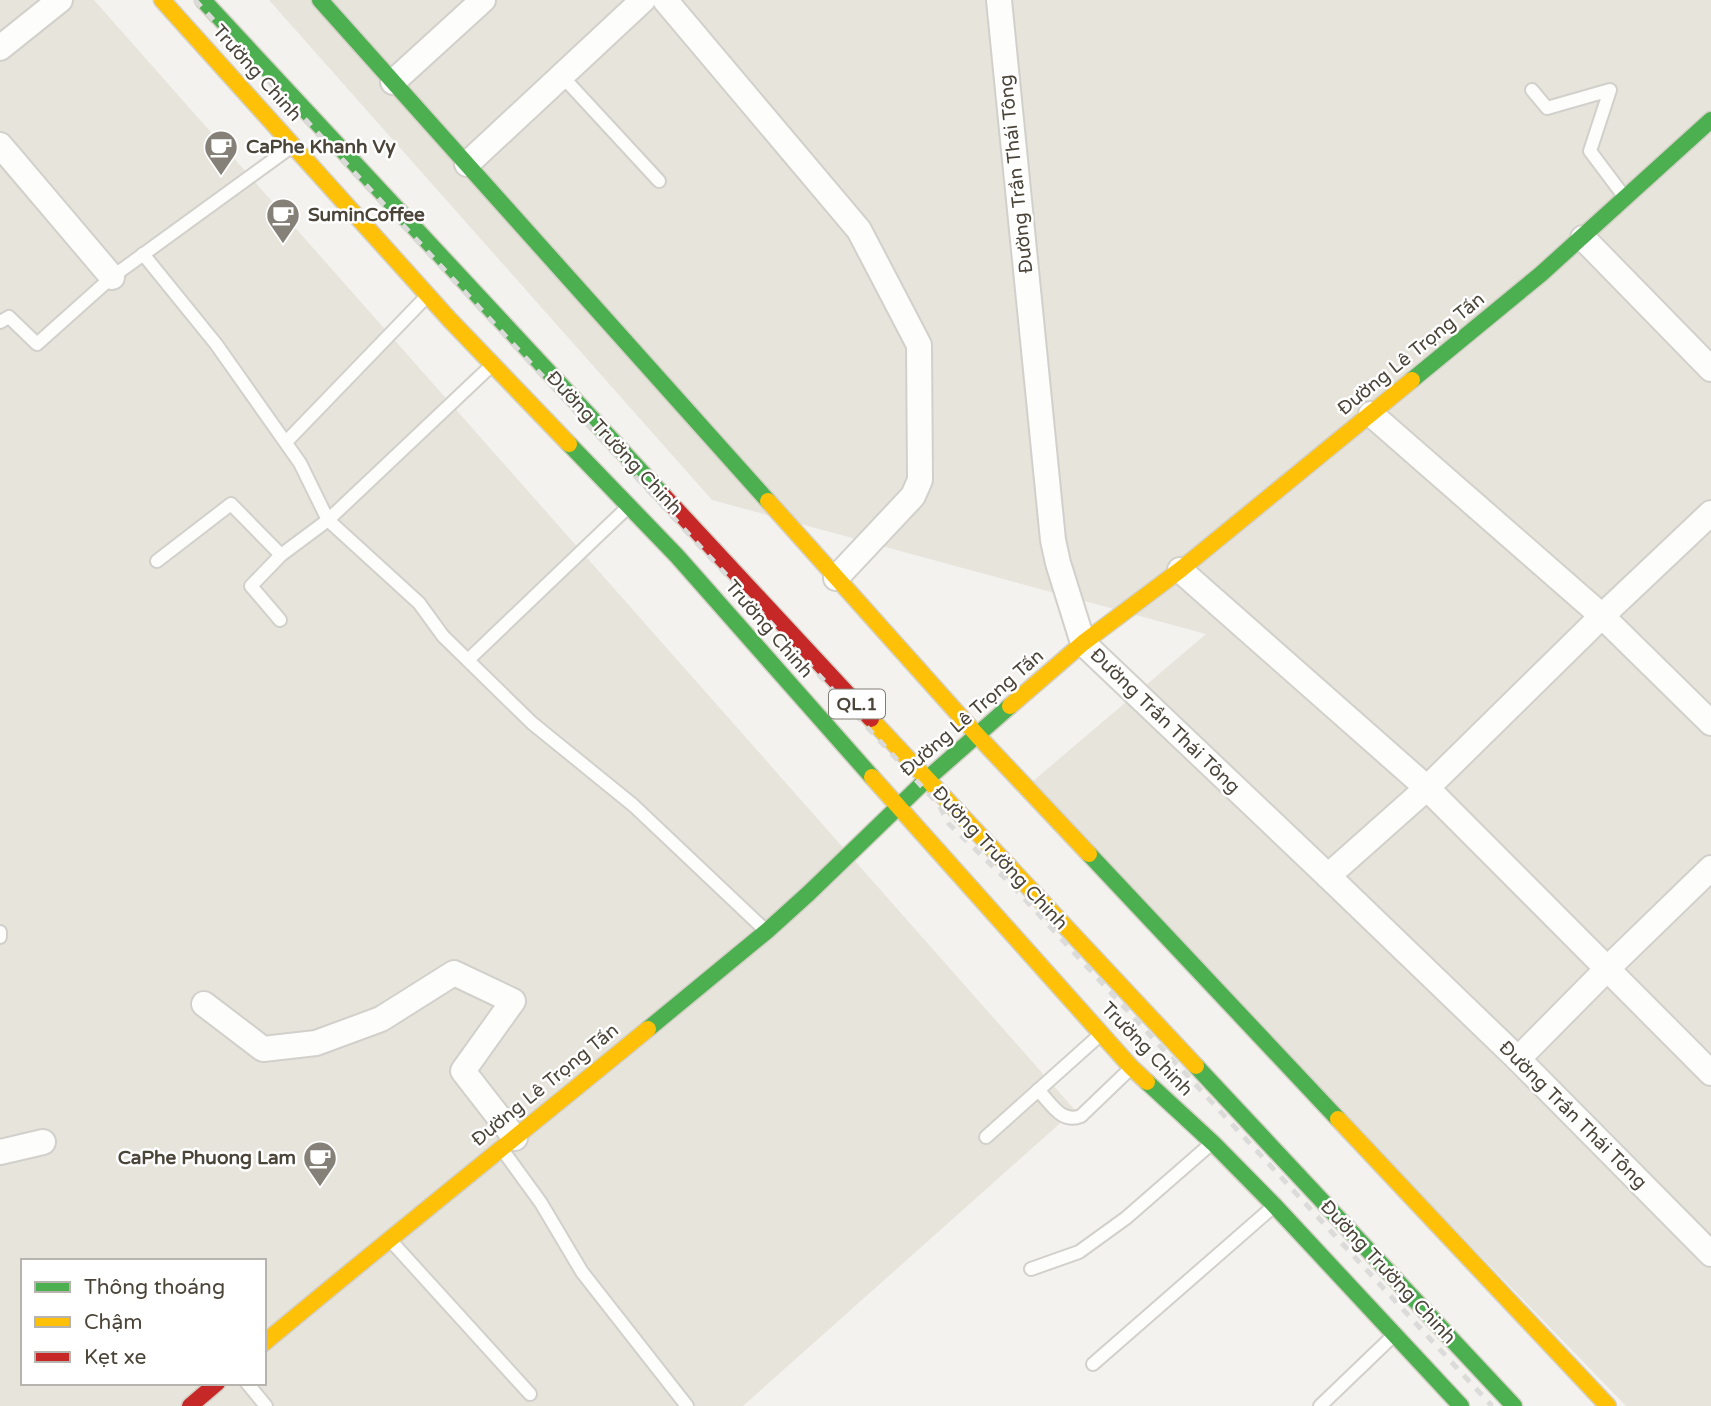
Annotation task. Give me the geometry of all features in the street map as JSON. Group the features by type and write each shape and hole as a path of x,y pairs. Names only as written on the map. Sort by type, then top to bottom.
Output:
{"main road":[{"name":"Trường Chinh","path":"162,0 427,295 677,556 1131,1067 1213,1143 1274,1205 1461,1406"},
{"name":"Đường Trường Chinh","path":"203,0 1514,1406"},
{"path":"320,0 977,735 1608,1406"},
{"name":"Đường Lê Trọng Tấn","path":"266,1341 767,931 927,779 1083,643 1181,570 1542,274 1711,120"},
{"path":"190,1406 215,1385"}],"street":[{"path":"0,48 60,0"},
{"path":"393,82 483,0"},
{"path":"467,164 643,0"},
{"path":"666,0 859,230 919,345 920,480 914,496 836,578"},
{"name":"Đường Trần Thái Tông","path":"999,0 1053,540 1083,643 1518,1059 1710,1250"},
{"path":"0,145 112,277"},
{"path":"1583,238 1711,369"},
{"path":"1371,414 1602,615 1711,723"},
{"path":"1328,876 1427,788 1602,615 1711,513"},
{"path":"1181,570 1427,788 1711,1073"},
{"path":"1518,1059 1711,868"},
{"path":"204,1004 263,1049 316,1043 381,1019 454,973 513,1001 463,1071 508,1143"},
{"path":"0,1152 43,1142"}],"lane":[{"path":"562,75 659,181"},
{"path":"1532,90 1547,108 1610,90 1590,151 1625,198"},
{"path":"0,322 9,317 37,344 112,277 294,145"},
{"path":"144,254 216,344 286,442 300,463 328,520 419,603 443,636 531,723 633,805 767,931"},
{"path":"286,442 427,295"},
{"path":"280,620 251,586 281,555 328,520 493,365"},
{"path":"157,561 231,504 281,555"},
{"path":"468,660 629,506"},
{"path":"0,932 0,937"},
{"path":"986,1137 1101,1034"},
{"path":"1038,1090 1063,1117 1073,1119 1081,1116 1131,1067"},
{"path":"508,1143 582,1272 687,1406"},
{"path":"1031,1269 1079,1252 1126,1218 1213,1143"},
{"path":"1093,1364 1274,1205"},
{"path":"389,1238 530,1394"},
{"path":"1320,1406 1395,1335"},
{"path":"249,1385 266,1406"}],"shaded area":[{"path":"0,0 94,0 1075,1110 743,1406 0,1406"},
{"path":"269,0 1711,0 1711,1406 1626,1406 1026,787 1206,634 712,500"}],"railway":[{"path":"195,0 939,805 948,823 1008,881 1492,1406"}],"traffic: fast":[{"path":"203,0 663,495"},
{"path":"320,0 768,501"},
{"path":"1412,380 1541,274 1711,120"},
{"path":"569,444 677,556 872,777"},
{"path":"648,1029 767,931 927,779 1010,706"},
{"path":"1089,854 1338,1119"},
{"path":"1196,1066 1514,1406"},
{"path":"1147,1082 1274,1205 1461,1406"}],"traffic: slow":[{"path":"162,0 450,320 569,444"},
{"path":"1010,706 1083,643 1180,570 1412,380"},
{"path":"768,501 977,735 1089,854"},
{"path":"871,719 1196,1066"},
{"path":"872,777 1147,1082"},
{"path":"266,1341 648,1029"},
{"path":"1338,1119 1608,1406"}],"traffic: jam":[{"path":"663,495 871,719"},
{"path":"190,1406 215,1385"}],"place":[{"name":"CaPhe Khanh Vy","path":"221,177"},
{"name":"SuminCoffee","path":"283,245"},
{"name":"CaPhe Phuong Lam","path":"320,1188"}]}
